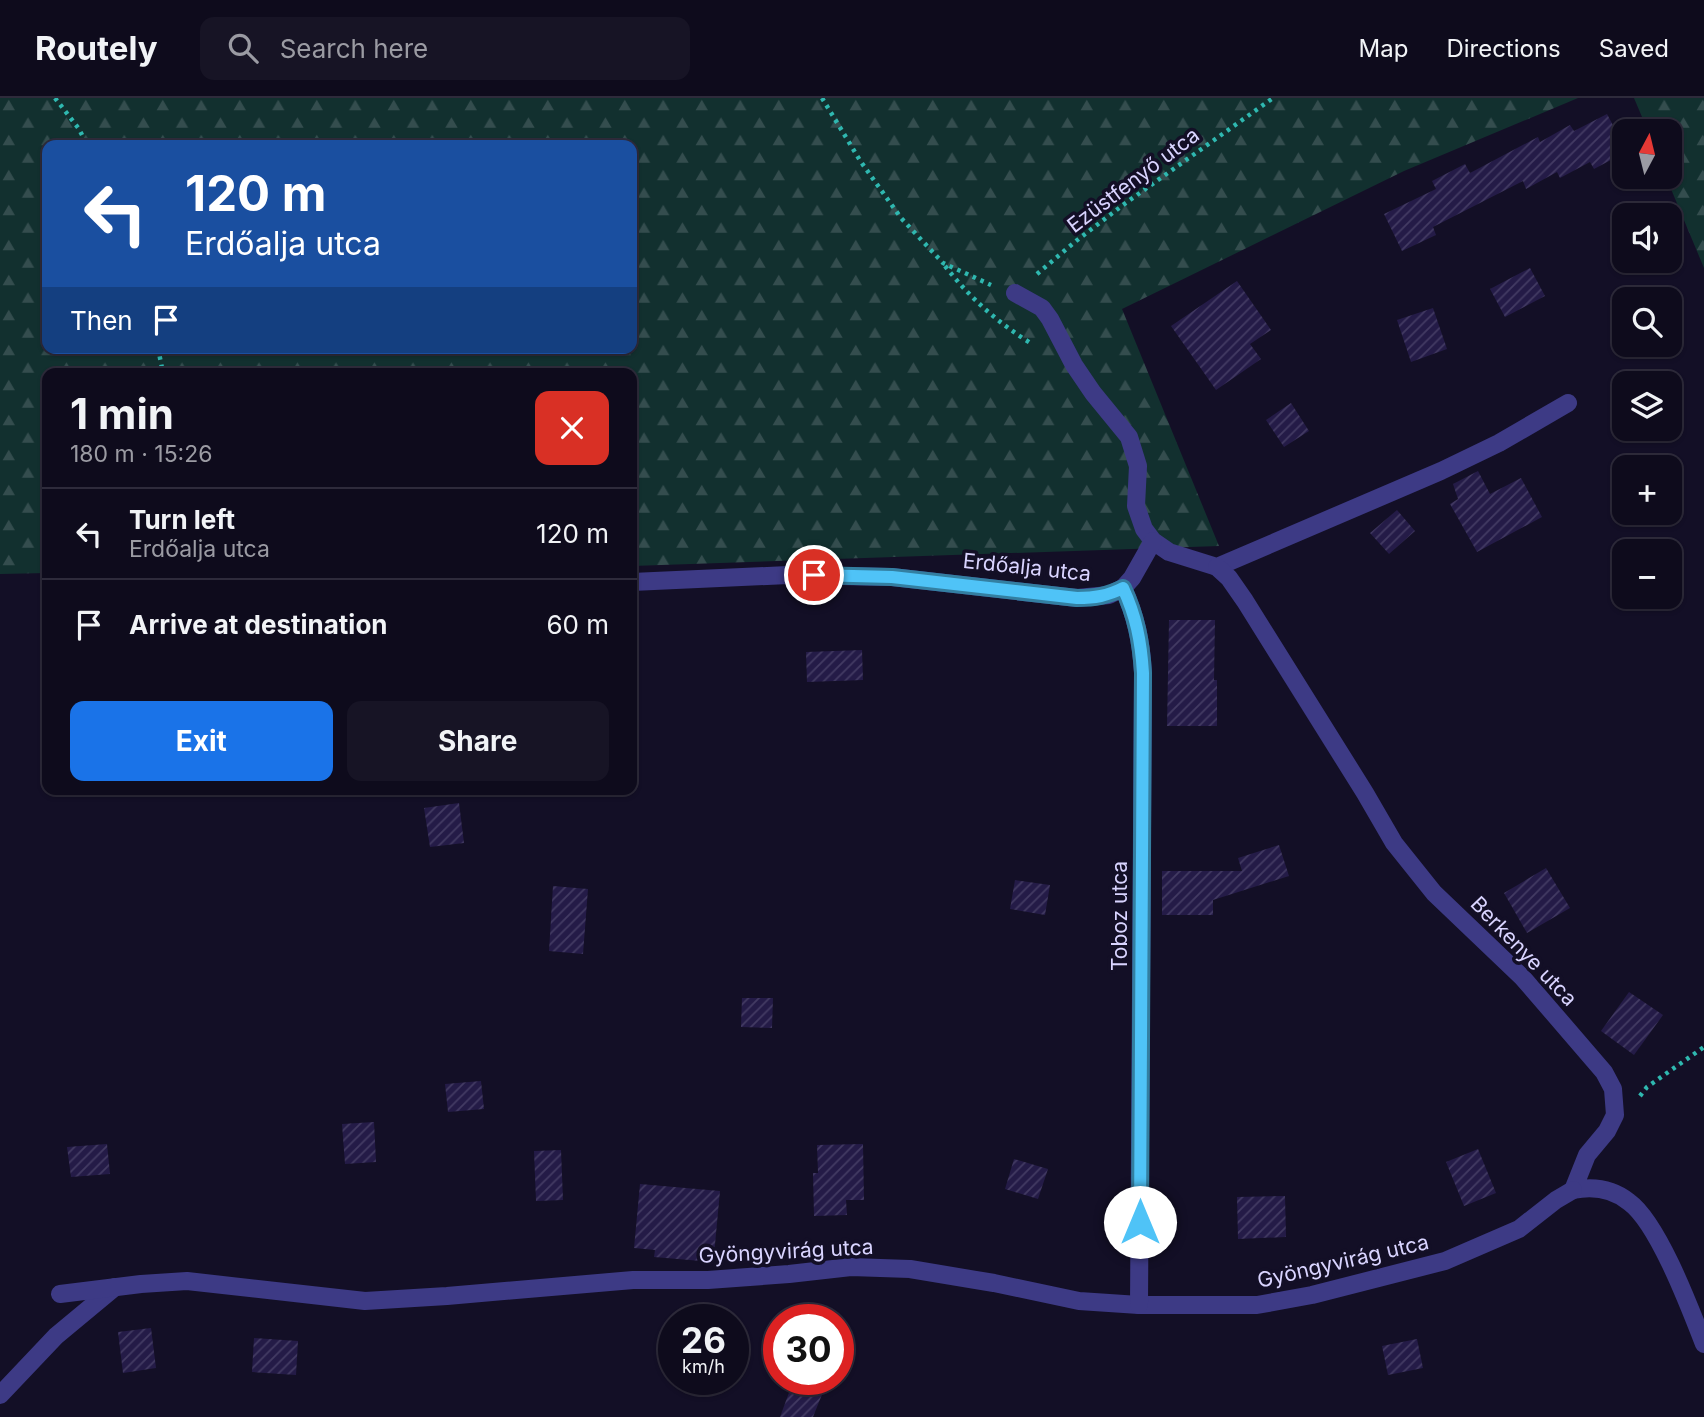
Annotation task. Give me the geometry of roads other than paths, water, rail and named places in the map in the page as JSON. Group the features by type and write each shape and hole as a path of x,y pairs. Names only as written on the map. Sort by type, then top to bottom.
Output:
{"street":[{"path":"1016,293 1042,309 1050,319 1074,365 1129,437 1138,466 1136,506 1144,530 1153,541 1169,552 1217,567 1441,471 1499,443 1568,403"},
{"path":"1123,588 1153,541"},
{"name":"Berkenye utca","path":"1217,567 1245,601 1394,844 1434,893 1523,978 1604,1072 1613,1089 1615,1115 1607,1131 1587,1155 1573,1190"},
{"name":"Erdőalja utca","path":"637,582 788,575 892,577 1077,598 1096,598 1123,588"},
{"name":"Toboz utca","path":"1123,588 1134,612 1141,641 1143,673 1139,1305"},
{"path":"1573,1190 1586,1187 1609,1191 1629,1201 1640,1212 1683,1291 1704,1344"},
{"name":"Gyöngyvirág utca","path":"60,1294 187,1281 365,1301 633,1280 708,1280 851,1267 910,1269 1079,1301 1139,1305 1257,1305 1312,1296 1446,1261 1519,1228 1573,1190"},
{"path":"0,1395 56,1336 115,1287"}]}
